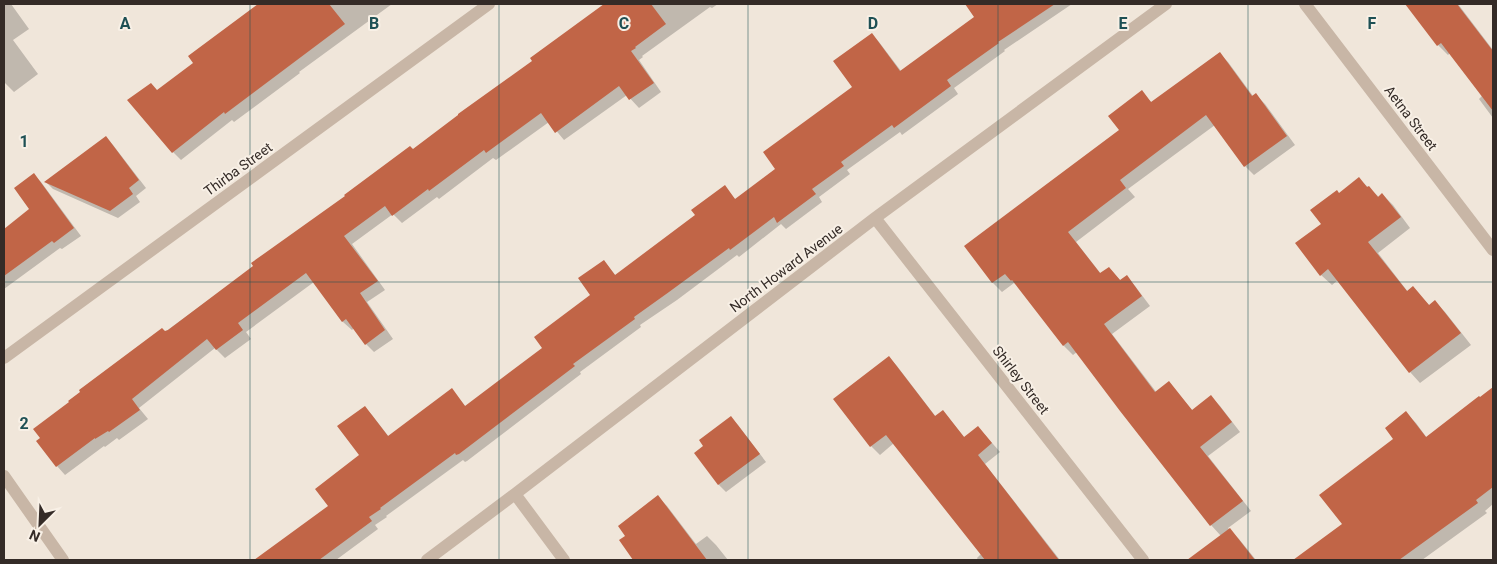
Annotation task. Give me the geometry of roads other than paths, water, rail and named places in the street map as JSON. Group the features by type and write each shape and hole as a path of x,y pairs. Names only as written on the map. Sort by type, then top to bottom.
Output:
{"street":[{"name":"Thirba Street","path":"4,358 489,4"},
{"name":"North Howard Avenue","path":"426,560 516,494 875,218 1166,4"},
{"name":"Aetna Street","path":"1305,4 1493,250"},
{"name":"Shirley Street","path":"875,218 1143,560"},
{"path":"4,476 63,560"},
{"path":"516,494 564,560"}]}
